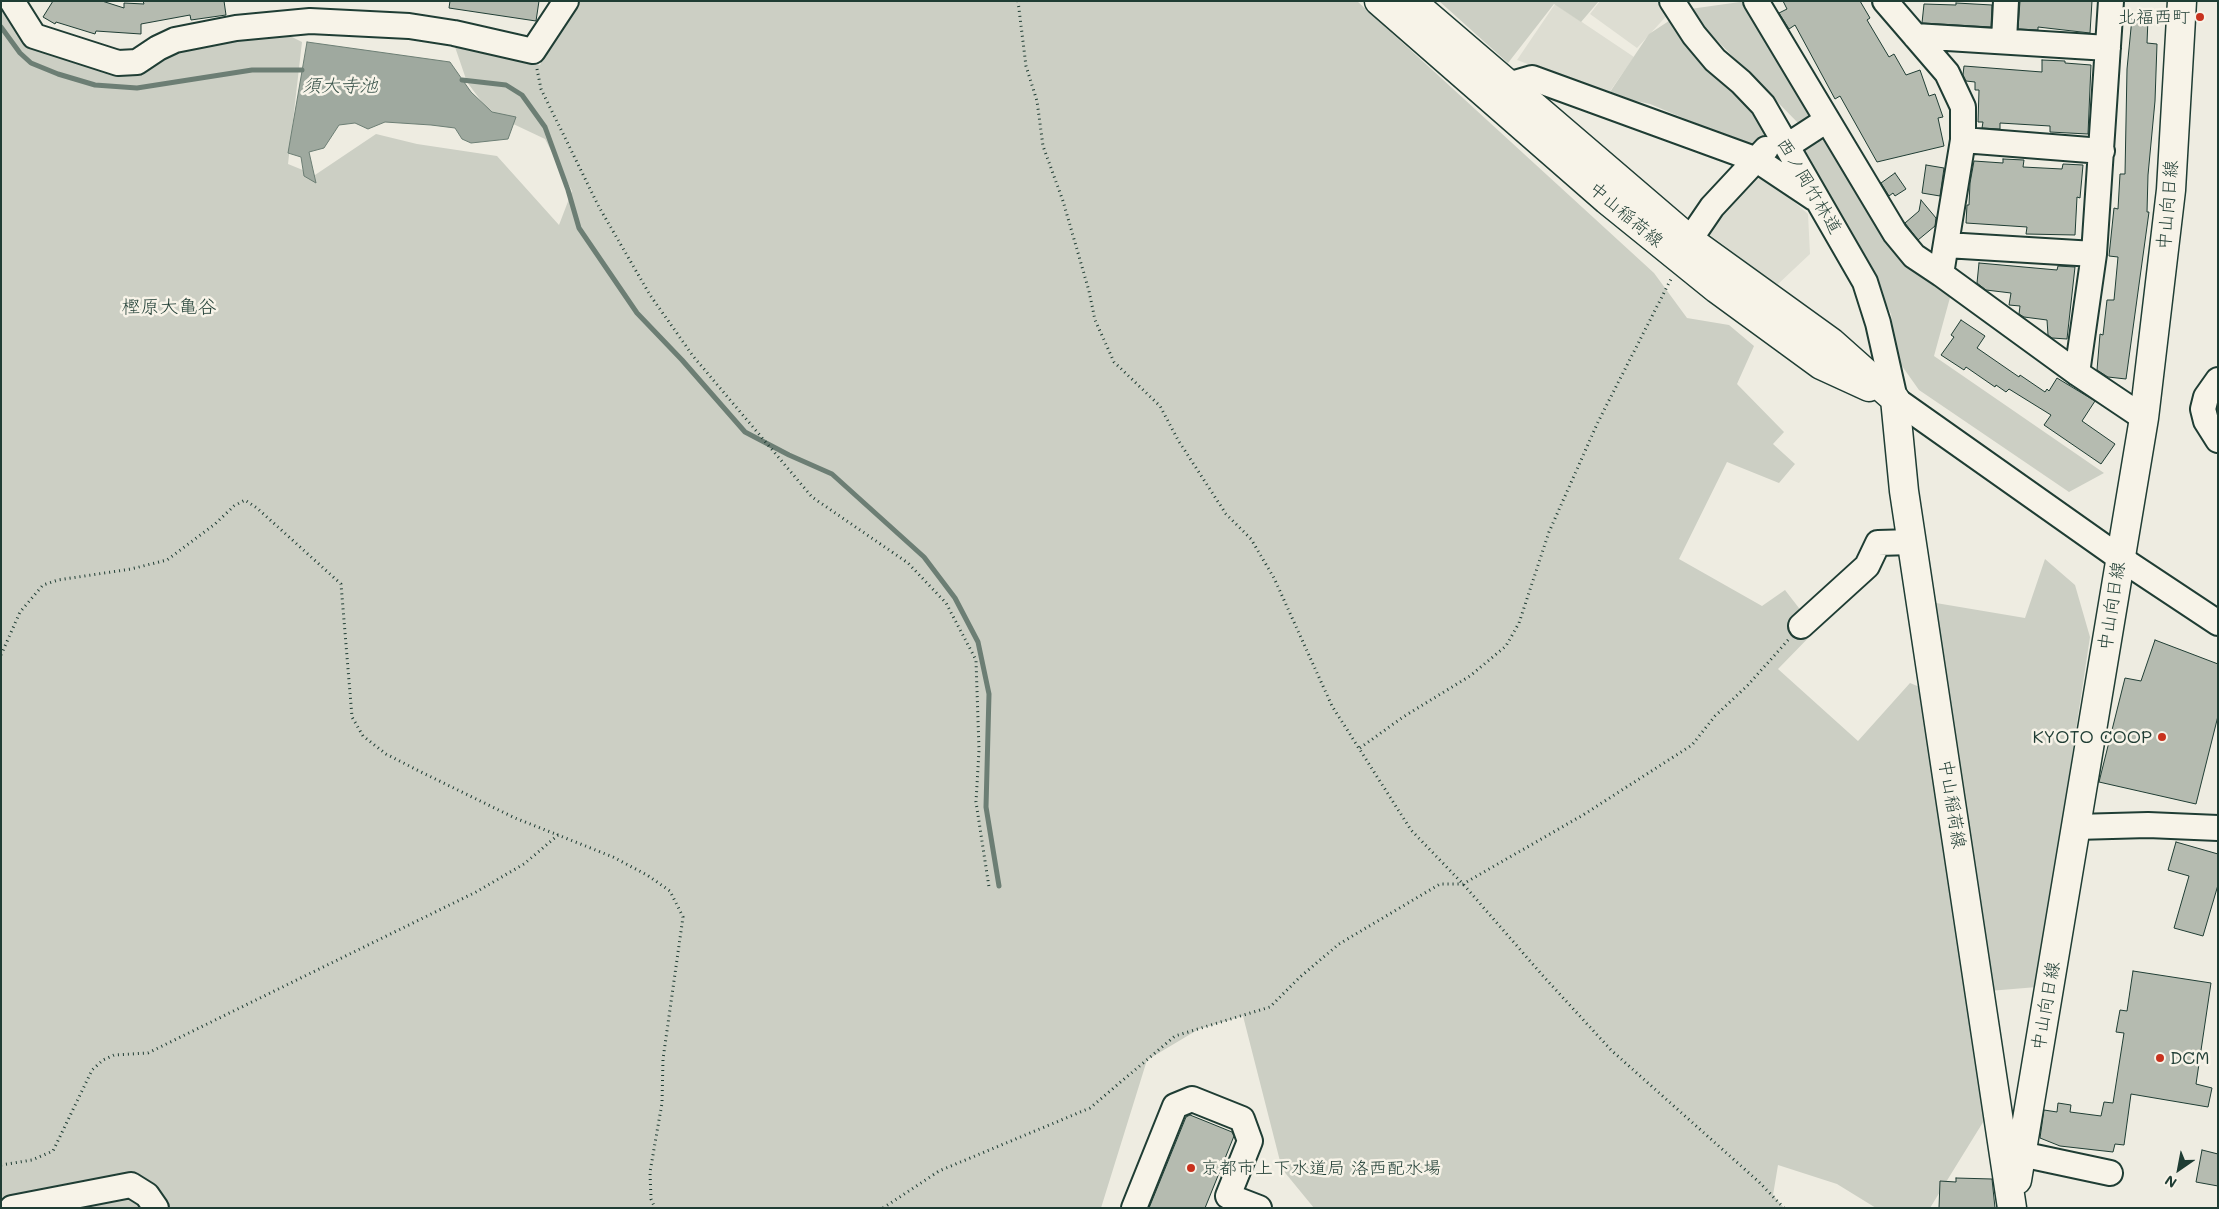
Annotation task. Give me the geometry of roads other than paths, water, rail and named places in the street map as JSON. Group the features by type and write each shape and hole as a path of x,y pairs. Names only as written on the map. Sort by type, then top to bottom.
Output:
{"main road":[{"name":"中山稲荷線","path":"1379,1 1607,200 1686,251"},
{"name":"中山稲荷線","path":"1411,1 1508,85 1686,251 1716,289 1821,365 1895,400 1904,491 2013,1208"},
{"name":"中山向日線","path":"2013,1208 2144,418 2171,190 2182,1"}],"street":[{"path":"12,1 34,36 118,63 137,62 158,48 175,40 236,28 310,21 409,26 464,35 533,51 566,1"},
{"name":"西ノ岡竹林道","path":"1672,1 1694,36 1715,60 1741,82 1763,105 1865,282 1878,323 1895,400"},
{"path":"1756,1 1895,233 1914,256 2077,373 2144,418"},
{"path":"2004,41 2006,1"},
{"path":"2077,373 2094,254 2111,1"},
{"path":"1895,7 1915,36 1947,72 1963,107 1963,140 1941,274"},
{"path":"1915,36 2108,48"},
{"path":"1508,85 1532,78 1757,160 1820,202"},
{"path":"1686,251 1712,208 1768,146 1782,138 1827,120"},
{"path":"1963,140 2102,151"},
{"path":"1946,245 2094,254"},
{"path":"2218,380 2206,397 2203,409 2206,421 2218,440"},
{"path":"1895,400 2120,558 2218,623"},
{"path":"1801,626 1867,566 1878,543 1912,542"},
{"path":"2076,827 2148,824 2218,828"},
{"path":"1134,1208 1175,1106 1192,1099 1242,1119 1250,1141 1228,1196 1259,1208"},
{"path":"2021,1154 2110,1173"},
{"path":"12,1208 131,1185 148,1195 156,1208"}],"water":[{"name":"須大寺池","path":"307,42 450,62 471,92 492,112 516,117 508,139 471,143 462,139 455,128 431,125 385,122 368,129 355,123 339,125 324,148 309,152 316,183 304,176 301,157 288,153"}],"waterway":[{"path":"1,27 20,53 31,63 58,74 95,85 137,88 252,70 302,70"},
{"path":"462,80 506,85 522,95 545,127 568,190 579,228 637,313 682,360 745,432 789,455 832,474 924,557 955,598 978,642 989,694 986,807 999,886"}],"place":[{"name":"北福西町","path":"2200,17"},
{"name":"KYOTO COOP","path":"2162,737"},
{"name":"DCM","path":"2160,1058"},
{"name":"京都市上下水道局 洛西配水場","path":"1191,1168"}],"district":[{"name":"樫原大亀谷","path":"169,307"}]}
